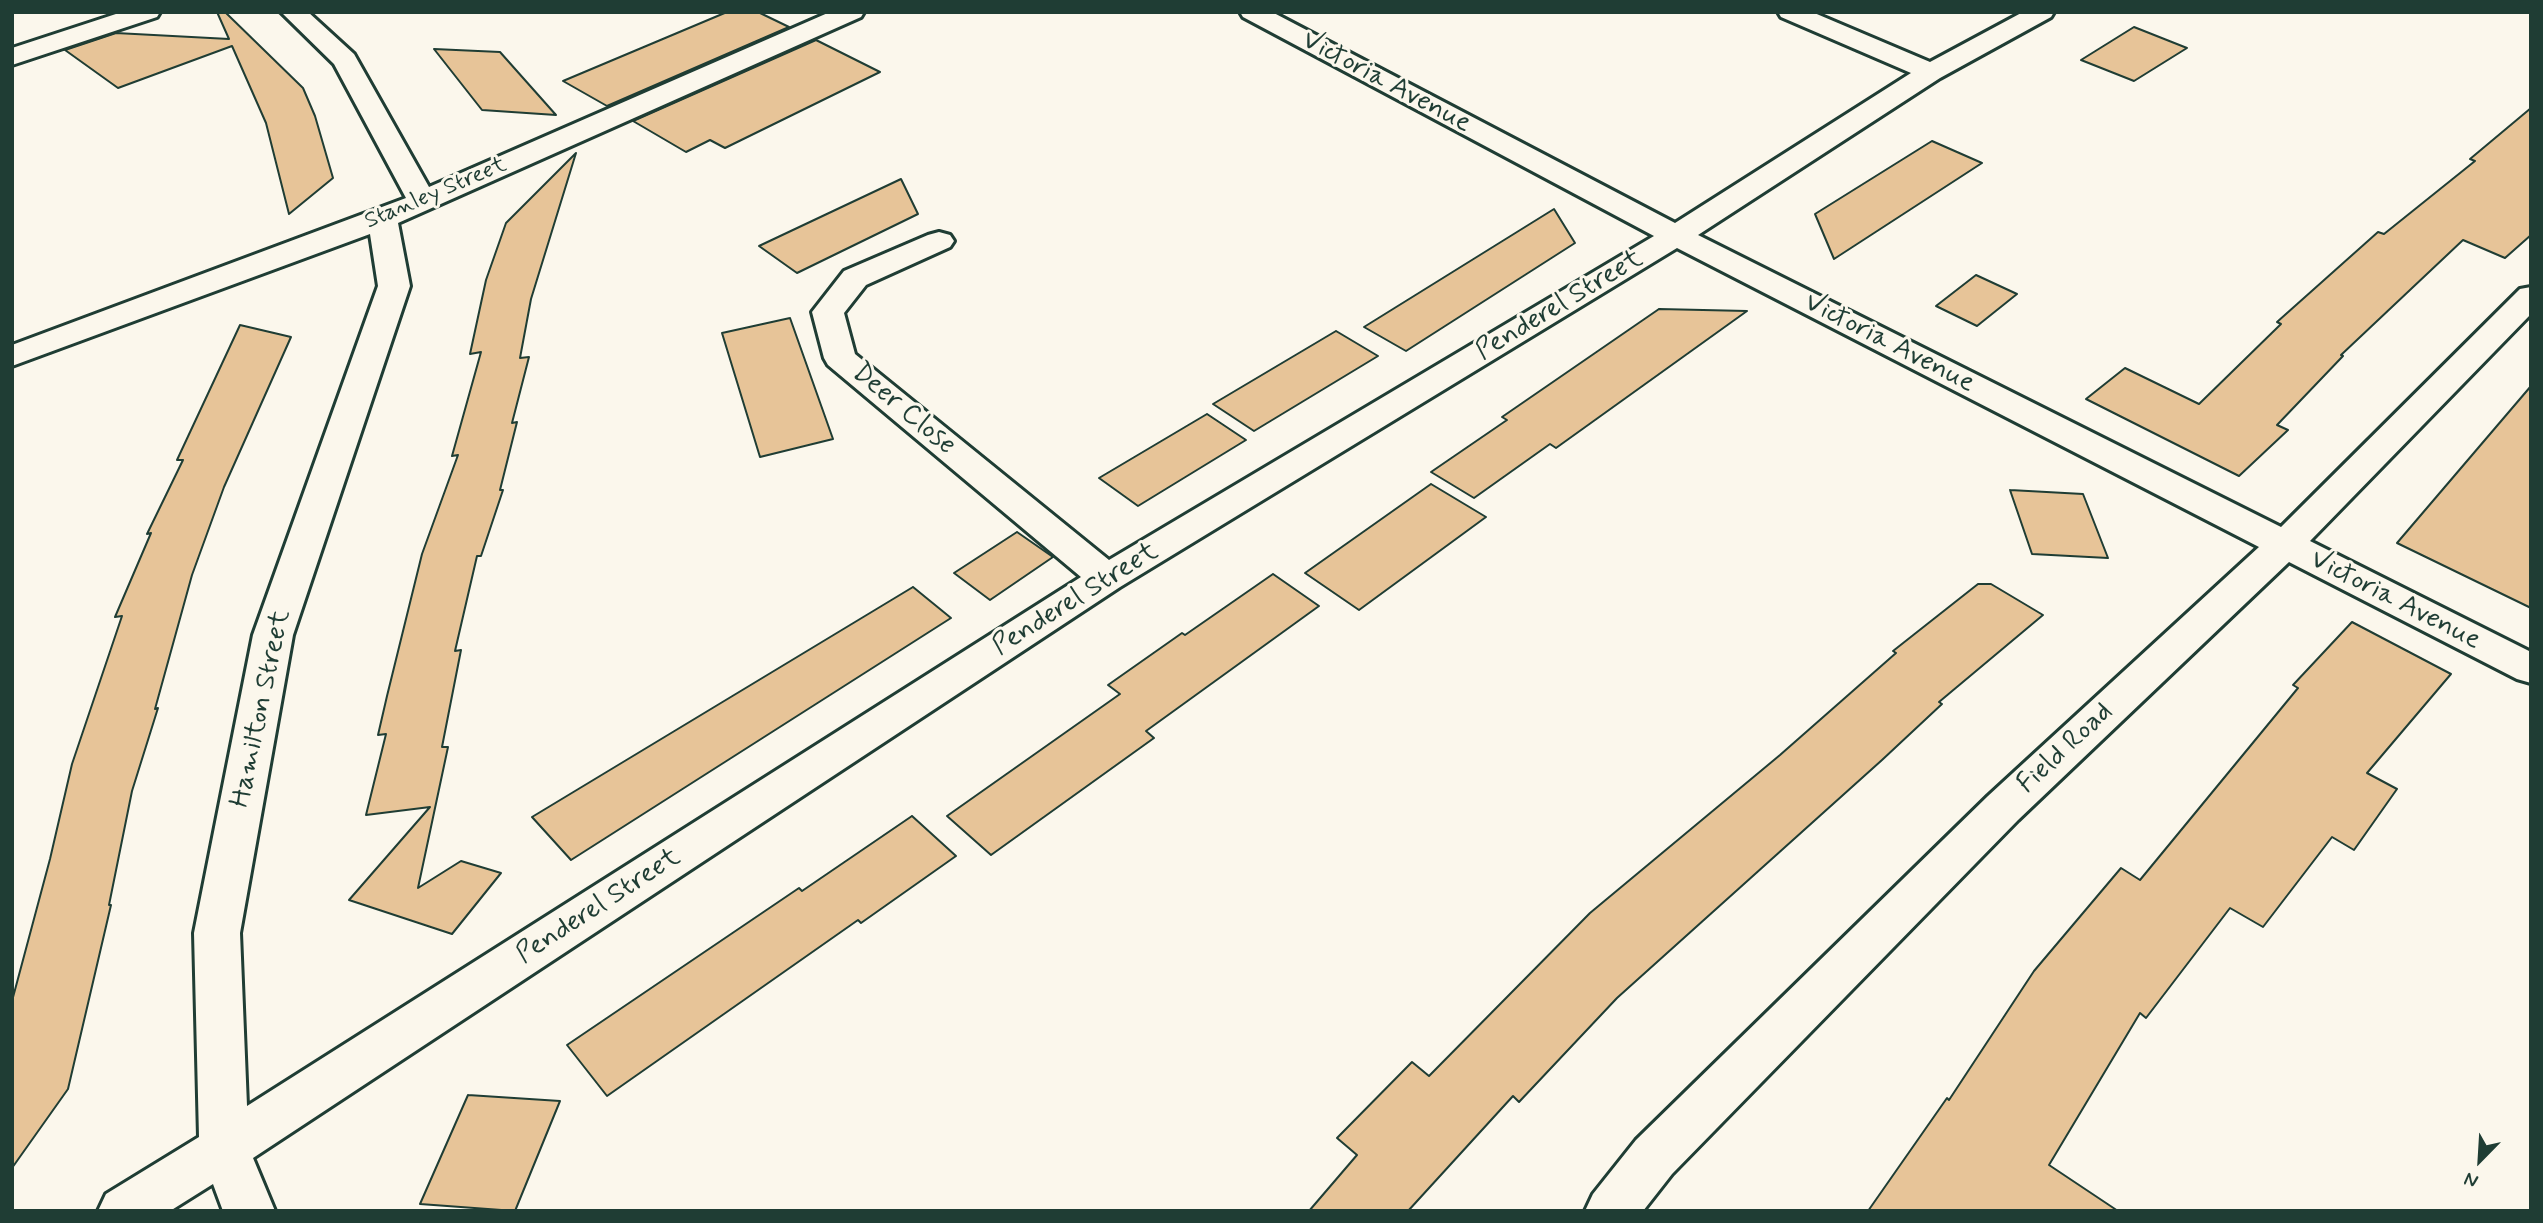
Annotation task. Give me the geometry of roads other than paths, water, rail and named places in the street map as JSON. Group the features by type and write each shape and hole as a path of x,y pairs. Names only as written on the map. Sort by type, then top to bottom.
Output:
{"street":[{"path":"12,57 148,12"},
{"path":"293,12 345,60 422,201"},
{"name":"Stanley Street","path":"12,356 382,219 852,12"},
{"name":"Victoria Avenue","path":"1252,12 1676,236 2531,669"},
{"path":"1790,12 1931,72"},
{"name":"Penderel Street","path":"124,1211 1107,578 1676,236 1931,72 2042,12"},
{"name":"Hamilton Street","path":"249,1211 224,1149 217,933 273,635 394,286 382,219"},
{"name":"Deer Close","path":"939,241 855,278 828,312 840,358 1107,578"},
{"name":"Field Road","path":"1611,1211 1654,1157 2003,808 2284,545 2531,296"}]}
